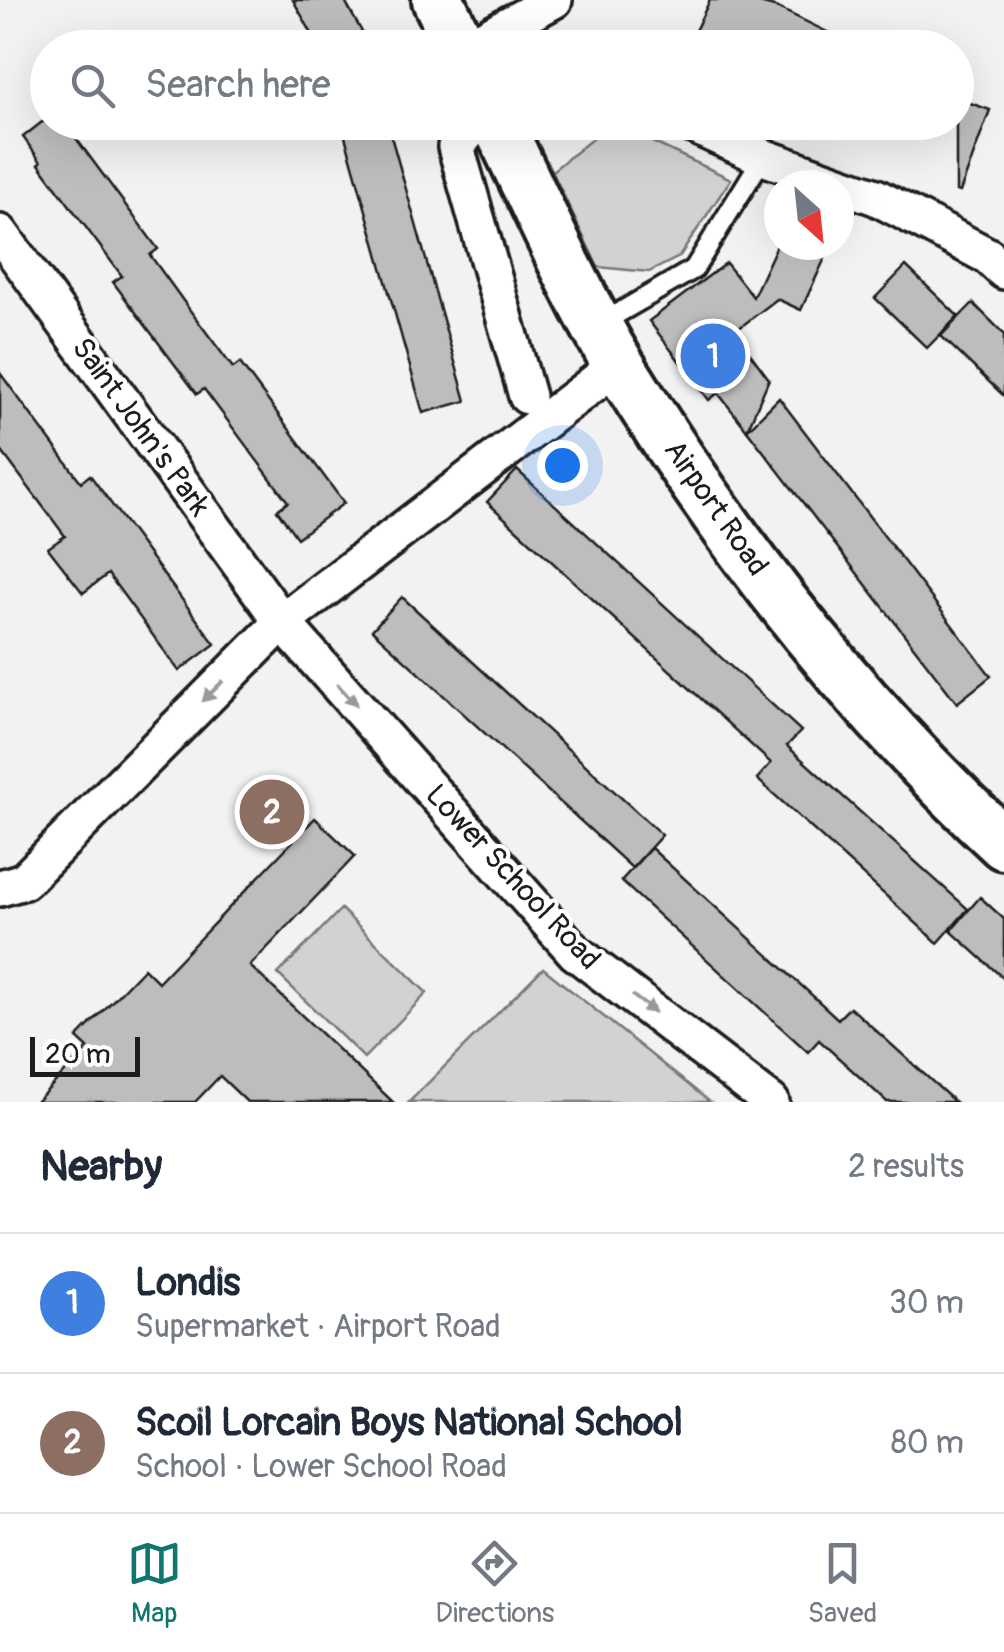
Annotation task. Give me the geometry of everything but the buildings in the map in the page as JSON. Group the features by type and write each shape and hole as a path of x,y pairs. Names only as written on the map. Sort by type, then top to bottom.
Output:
{"main road":[{"path":"438,0 454,30"},
{"name":"Airport Road","path":"507,140 608,345 722,517 819,647 906,747 1004,844"}],"street":[{"path":"497,30 554,0"},
{"path":"462,140 456,148 527,396"},
{"path":"727,140 876,197 988,256 1004,271"},
{"name":"Saint John's Park","path":"0,233 282,622"},
{"path":"0,888 24,881 282,622 608,345"},
{"name":"Lower School Road","path":"282,622 576,952 772,1102"}],"lane":[{"path":"608,345 694,270 763,156"}],"shaded area":[{"path":"591,140 648,140 731,179 679,257 649,272 598,267 552,171"},
{"path":"341,909 427,993 364,1058 278,974"},
{"path":"543,968 710,1102 409,1102"}],"place":[{"name":"Londis","path":"713,356"},
{"name":"Scoil Lorcain Boys National School","path":"272,812"}]}
